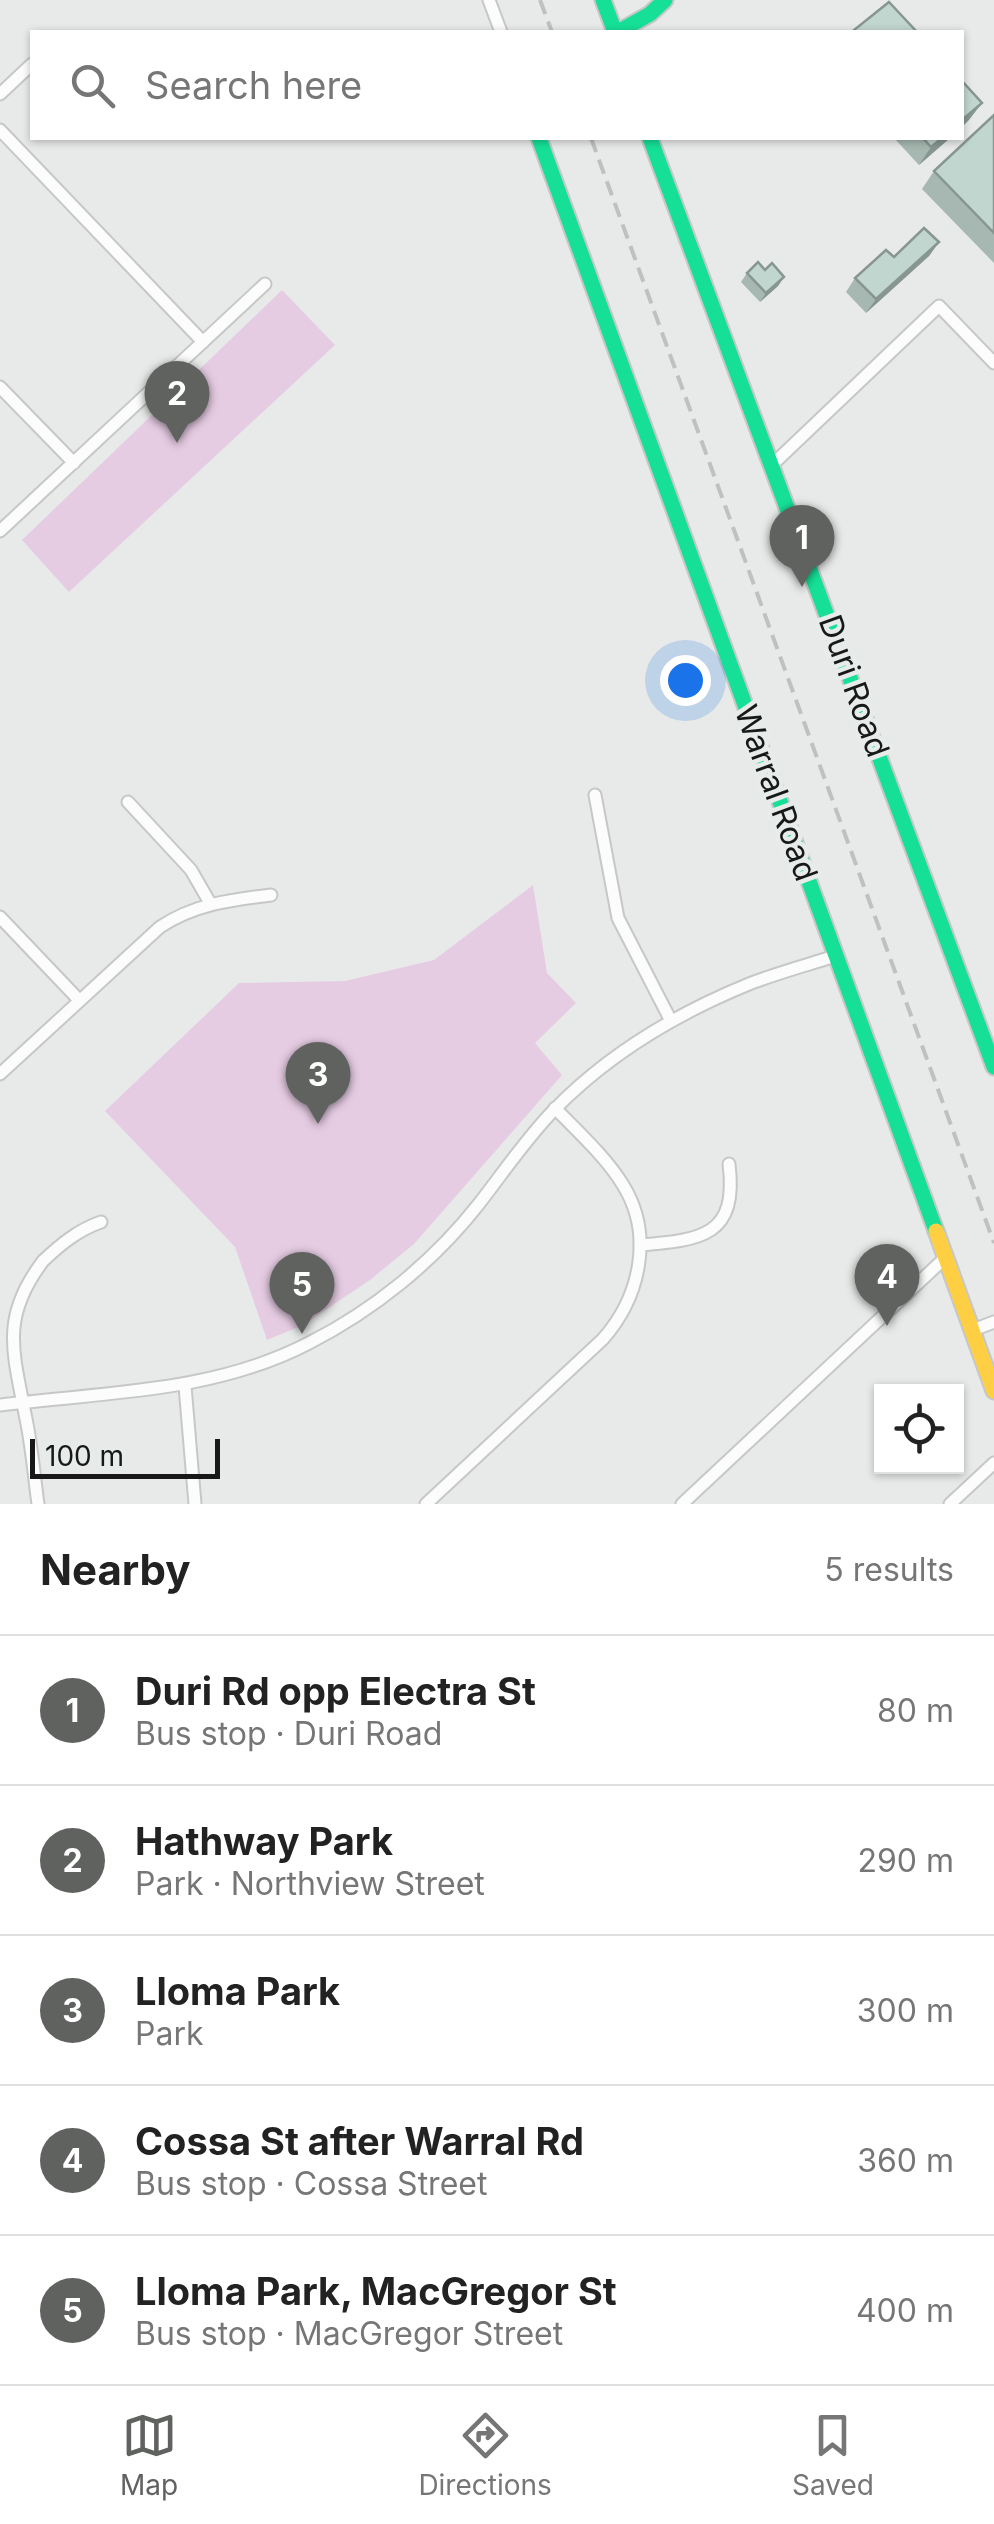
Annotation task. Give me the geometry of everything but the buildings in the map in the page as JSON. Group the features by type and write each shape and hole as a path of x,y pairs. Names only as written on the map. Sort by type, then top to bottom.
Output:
{"street":[{"path":"489,0 500,30"},
{"path":"604,0 616,30"},
{"path":"621,30 650,14 665,0"},
{"path":"0,94 30,66"},
{"path":"0,130 203,342"},
{"name":"Warral Road","path":"541,140 994,1392"},
{"name":"Duri Road","path":"651,140 994,1067"},
{"path":"0,531 265,284"},
{"path":"772,465 939,306 994,363"},
{"path":"0,387 74,462"},
{"path":"595,795 618,918 671,1022"},
{"path":"128,802 191,870 210,903"},
{"path":"0,1074 180,913 210,903 271,895"},
{"path":"0,917 80,1000"},
{"path":"0,1405 185,1386 248,1368 292,1350 366,1311 427,1260 476,1207 555,1108 611,1060 671,1022 749,984 835,956"},
{"path":"426,1504 615,1324 634,1291 640,1245 634,1207 621,1181 555,1108"},
{"path":"640,1245 686,1240 720,1224 731,1203 729,1164"},
{"path":"38,1504 22,1402 7,1342 10,1303 18,1287 51,1253 85,1228 101,1222"},
{"path":"682,1504 946,1258"},
{"path":"972,1330 994,1322"},
{"path":"185,1386 195,1504"},
{"path":"950,1504 994,1463"}],"shaded area":[{"path":"282,290 335,345 69,592 22,540"},
{"path":"533,885 547,973 576,1003 535,1043 562,1075 414,1244 370,1280 303,1325 267,1340 235,1247 105,1111 239,983 345,981 434,960"}],"railway":[{"path":"540,0 551,30"},
{"path":"592,140 994,1243"}],"traffic: fast":[{"path":"603,0 614,30"},
{"path":"622,30 665,0"},
{"path":"540,140 936,1231"},
{"path":"651,140 994,1067"}],"traffic: slow":[{"path":"936,1231 994,1391"}],"place":[{"name":"Hathway Park","path":"177,443"},
{"name":"Duri Rd opp Electra St","path":"802,587"},
{"name":"Lloma Park","path":"318,1124"},
{"name":"Cossa St after Warral Rd","path":"887,1326"},
{"name":"Lloma Park, MacGregor St","path":"302,1334"}]}
